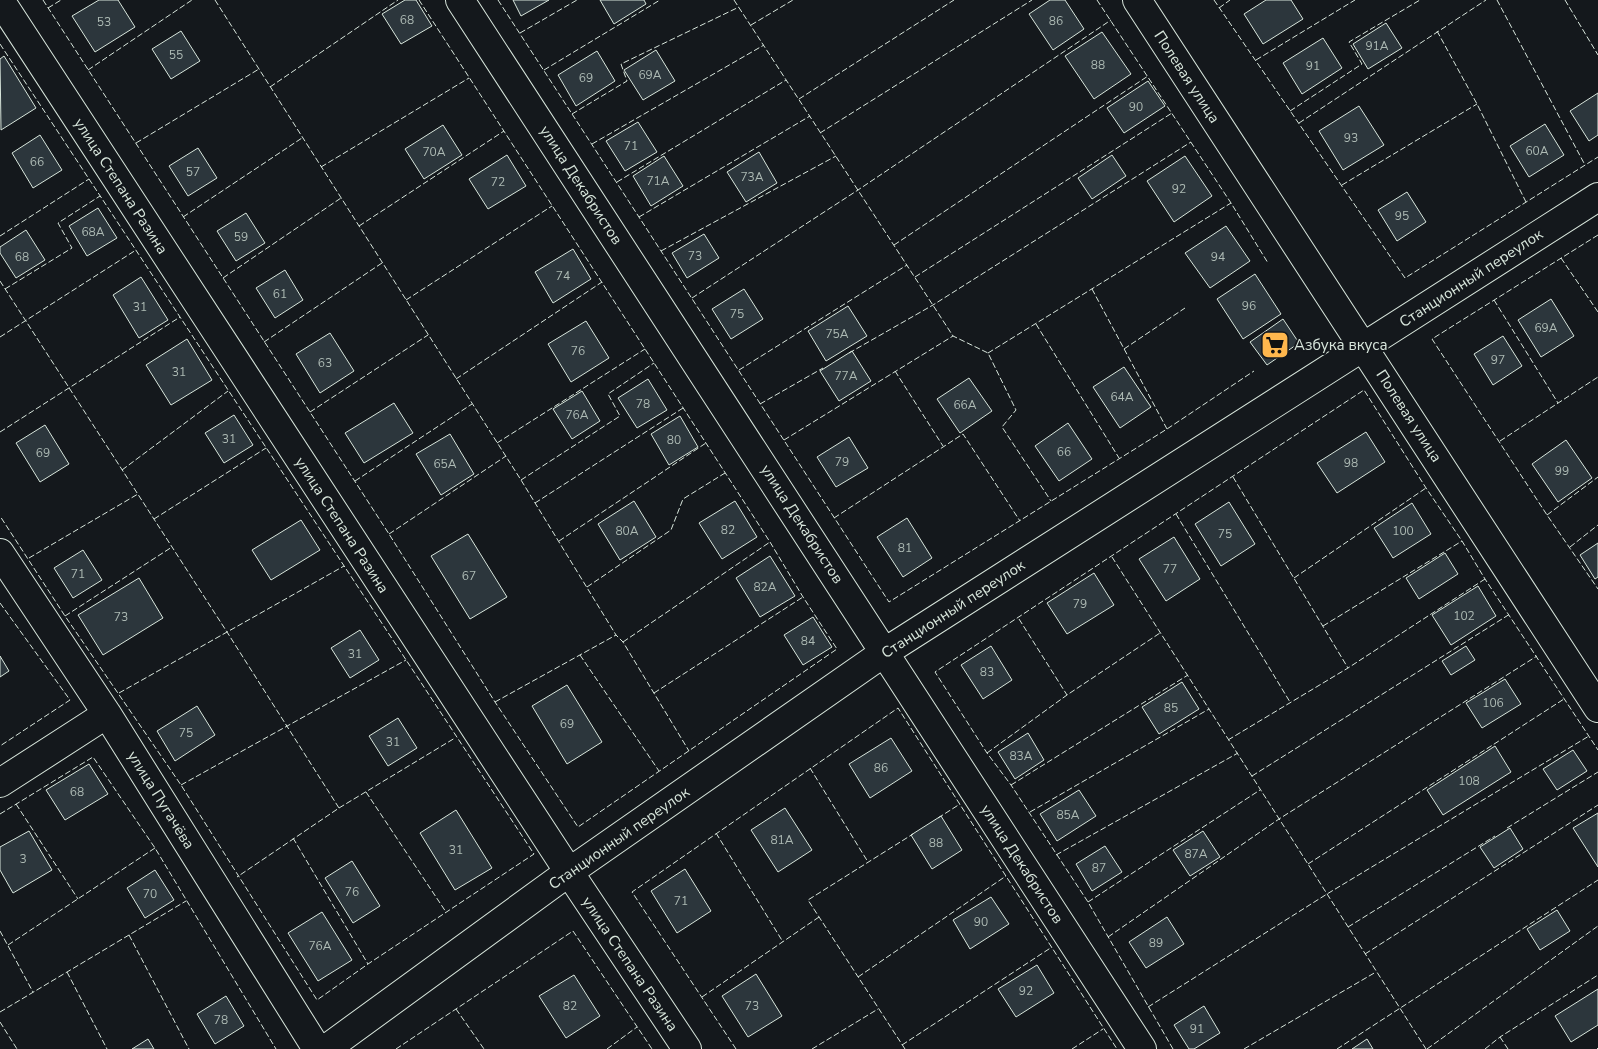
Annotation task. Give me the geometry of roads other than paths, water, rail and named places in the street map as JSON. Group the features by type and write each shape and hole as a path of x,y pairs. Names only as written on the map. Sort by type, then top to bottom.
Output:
{"street":[{"name":"улица Степана Разина","path":"0,0 569,872 687,1049"},
{"name":"улица Декабристов","path":"460,0 1142,1049"},
{"name":"Полевая улица","path":"1137,0 1598,708"},
{"name":"Станционный переулок","path":"326,1049 569,872 885,652 1598,196"},
{"name":"улица Пугачёва","path":"0,553 107,714 318,1049"},
{"path":"0,783 107,714"}],"place":[{"name":"Азбука вкуса","path":"1275,345"}]}
